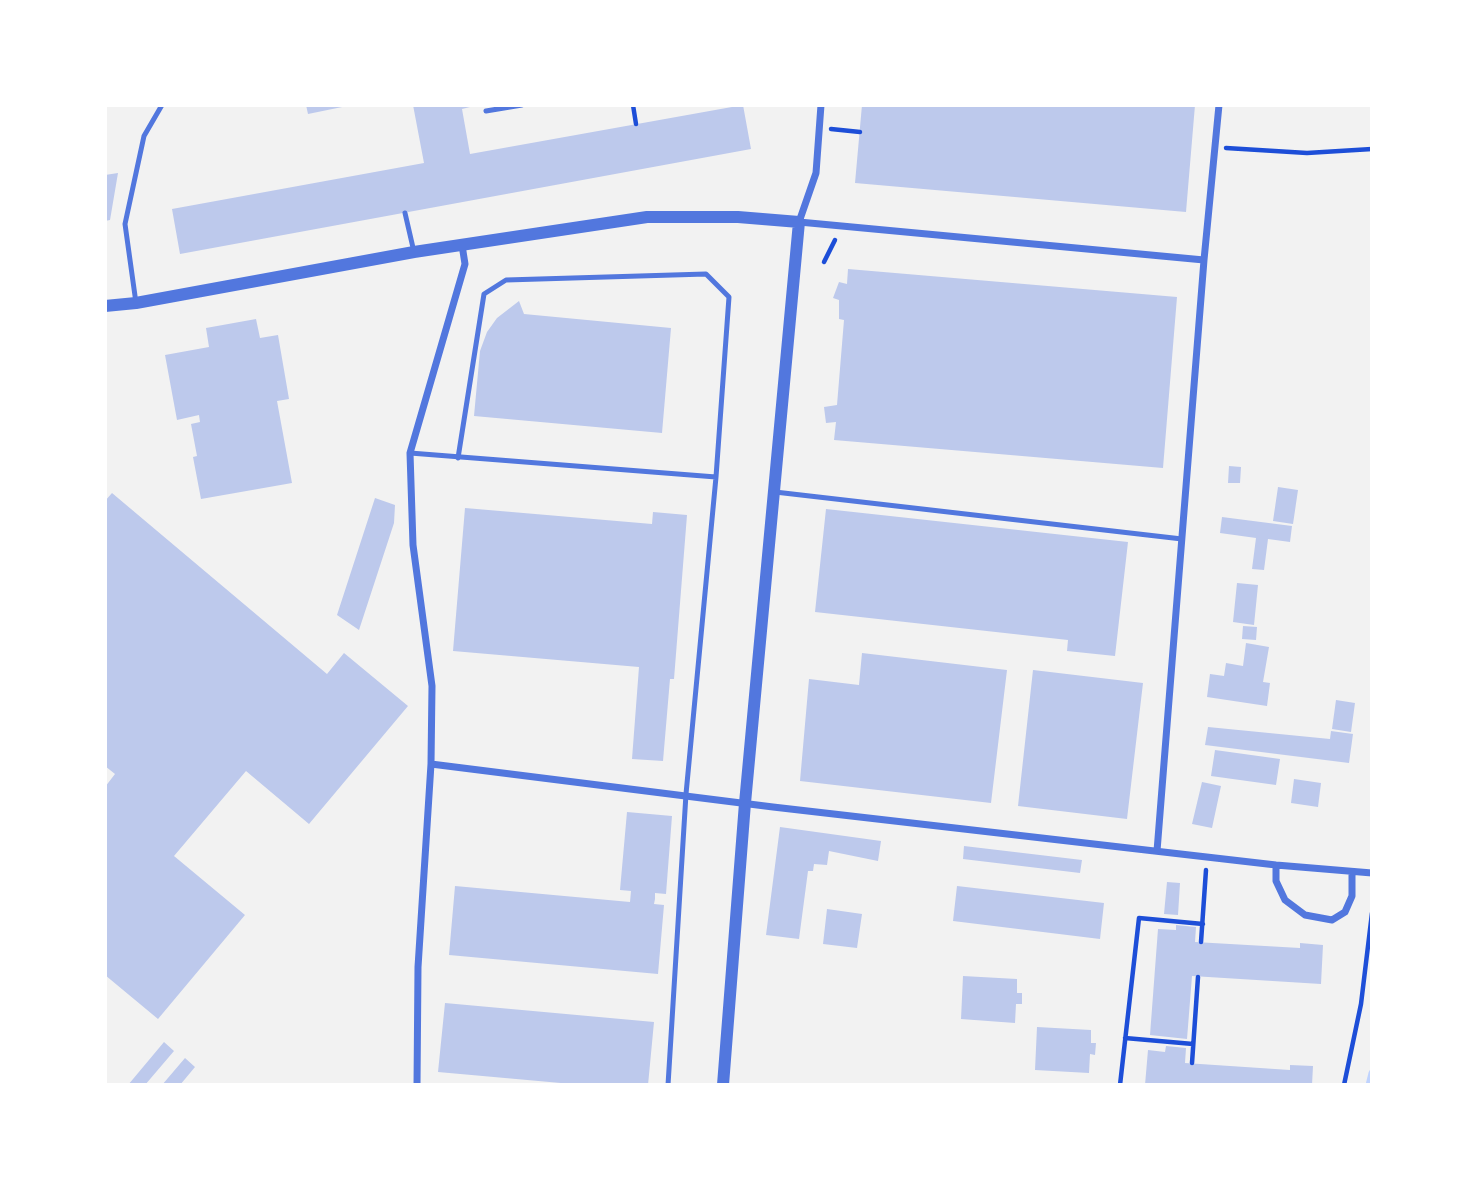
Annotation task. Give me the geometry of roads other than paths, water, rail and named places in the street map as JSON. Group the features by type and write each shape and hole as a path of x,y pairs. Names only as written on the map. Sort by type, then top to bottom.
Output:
{"street":[{"path":"723,1085 745,803 799,222 816,173 821,105"},
{"path":"1157,850 1219,105"},
{"path":"105,306 136,303 414,252 647,217 738,217 1204,260"},
{"path":"417,1085 418,967 431,764 432,686 413,545 410,453 465,264 462,245"},
{"path":"431,764 1276,866 1372,873"},
{"path":"1276,866 1276,881 1284,900 1306,915 1332,920 1345,912 1352,896 1352,872"}],"lane":[{"path":"136,303 125,224 144,136 162,105"},
{"path":"486,111 522,105"},
{"path":"405,213 414,252"},
{"path":"458,458 484,294 506,280 706,274 729,297 716,477 685,794 668,1085"},
{"path":"410,453 716,477"},
{"path":"775,492 1182,539"}],"waterway":[{"path":"1369,1085 1372,1073"}]}
